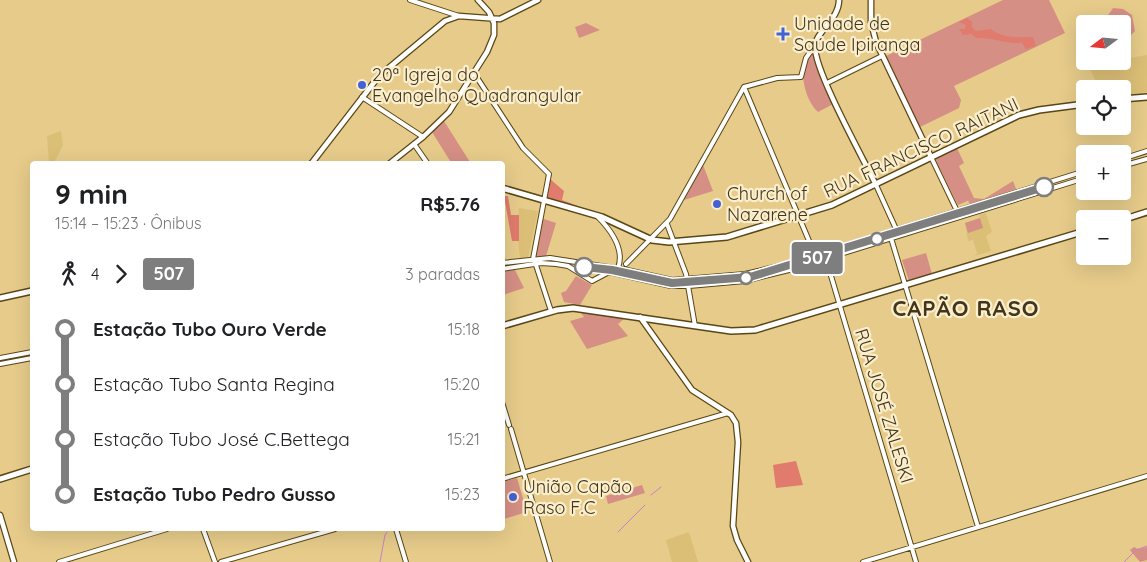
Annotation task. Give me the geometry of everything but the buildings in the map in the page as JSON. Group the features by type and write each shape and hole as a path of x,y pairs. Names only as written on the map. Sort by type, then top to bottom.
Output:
{"main road":[{"path":"393,161 423,138 449,112 474,74 493,39 493,20 488,10 478,0"},
{"path":"313,161 382,73 445,22 459,16 493,20 501,19 538,0"},
{"path":"839,0 836,14 816,43 816,52 845,126 851,134 876,185"},
{"path":"871,0 872,29 882,56 931,157"},
{"path":"810,52 816,52"},
{"path":"1131,98 1147,97"},
{"name":"RUA FRANCISCO RAITANI","path":"505,189 597,216 652,240 674,241 727,237 832,205 1023,114 1046,108 1076,105"},
{"path":"579,210 581,208 580,203"},
{"path":"1131,217 1147,212"},
{"path":"505,325 551,311 578,308 639,316 743,334 1076,234"},
{"path":"0,298 30,290"},
{"path":"639,316 689,386 700,396 728,413 738,433 734,526 737,540 748,562"},
{"path":"0,479 30,470"},
{"path":"0,515 14,562"}],"street":[{"path":"410,0 459,16"},
{"path":"626,264 667,224 744,87 777,78 801,77 804,62 816,43"},
{"path":"827,83 882,56"},
{"path":"474,74 523,148 549,174 532,259 536,264 551,311"},
{"path":"744,87 815,255 826,259"},
{"path":"362,98 423,138"},
{"path":"414,144 426,161"},
{"path":"1131,156 1147,151"},
{"path":"931,157 957,211"},
{"path":"1131,163 1147,159"},
{"path":"505,263 550,258 618,268 672,280 688,280 755,272 1076,174"},
{"path":"505,269 536,264 566,266 592,281 609,272 671,286 755,279 826,259 1076,181"},
{"path":"876,185 896,229"},
{"path":"968,207 971,214"},
{"path":"597,216 613,235 621,261 618,268"},
{"path":"667,224 688,280 695,326"},
{"path":"896,229 891,238 978,527"},
{"name":"RUA JOSÉ ZALESKI","path":"826,259 916,562"},
{"path":"621,261 626,264 628,270"},
{"path":"0,358 30,352"},
{"path":"0,364 30,358"},
{"path":"505,411 550,562"},
{"path":"505,478 728,413"},
{"path":"863,562 1147,476"},
{"path":"59,562 160,531"},
{"path":"204,531 215,562"},
{"path":"222,562 328,531"},
{"path":"397,531 406,562"}],"shaded area":[{"path":"1003,0 1049,0 1065,33 954,86 961,100 959,108 918,128 884,57"},
{"path":"1113,8 1123,9 1132,15 1135,31 1131,35 1131,15 1107,15"},
{"path":"967,18 972,22 972,27 976,31 991,29 1006,36 1033,37 1036,46 1026,49 1022,43 976,38 971,34 963,35 959,29 965,29 966,25 959,22"},
{"path":"586,23 600,30 579,38 575,27"},
{"path":"813,53 835,103 818,112 809,100 803,74 804,66"},
{"path":"1147,55 1147,92 1131,94 1131,80 1095,80 1091,70 1131,70 1131,58"},
{"path":"444,121 469,161 450,161 432,132"},
{"path":"61,131 63,145 55,161 49,161 47,136"},
{"path":"957,148 964,163 959,166 974,198 984,199 1013,181 1016,189 970,204 968,201 972,199 958,205 935,159"},
{"path":"703,165 713,191 684,200"},
{"path":"550,179 564,191 562,200 578,206 546,198"},
{"path":"505,196 508,196 511,215 519,215 519,241 512,241"},
{"path":"519,208 538,211 528,258 520,259 517,228"},
{"path":"986,213 992,232 986,236 991,251 975,256 977,253 973,240 968,241 965,223 980,218 979,215"},
{"path":"541,218 556,223 546,256 535,256"},
{"path":"980,218 983,228 968,233 965,223"},
{"path":"926,253 932,274 909,281 902,260"},
{"path":"514,268 524,288 505,294 505,270"},
{"path":"576,276 592,285 580,305 564,302 561,293 566,291"},
{"path":"581,313 625,318 618,324 628,336 587,349 570,321 584,317"},
{"path":"796,461 803,485 776,488 773,465"},
{"name":"União Capão Raso F.C","path":"517,478 527,512 505,519 505,481"},
{"path":"642,485 645,493 608,504 606,496"},
{"path":"689,532 698,562 672,562 666,540"},
{"path":"1134,547 1138,549 1147,547 1147,560 1140,562 1130,550"}],"waterway":[{"path":"651,495 661,487"},
{"path":"618,532 645,505"},
{"path":"380,562 387,532"},
{"path":"1124,562 1136,550 1147,546"}],"bus line":[{"name":"507","path":"584,267 612,270 672,283 750,277 1044,187"}],"place":[{"name":"Unidade de Saúde Ipiranga","path":"783,34"},
{"name":"20ª Igreja do Evangelho Quadrangular","path":"362,85"},
{"name":"Church of Nazarene","path":"717,204"},
{"name":"União Capão Raso F.C","path":"513,497"}],"district":[{"name":"CAPÃO RASO","path":"966,308"}]}
